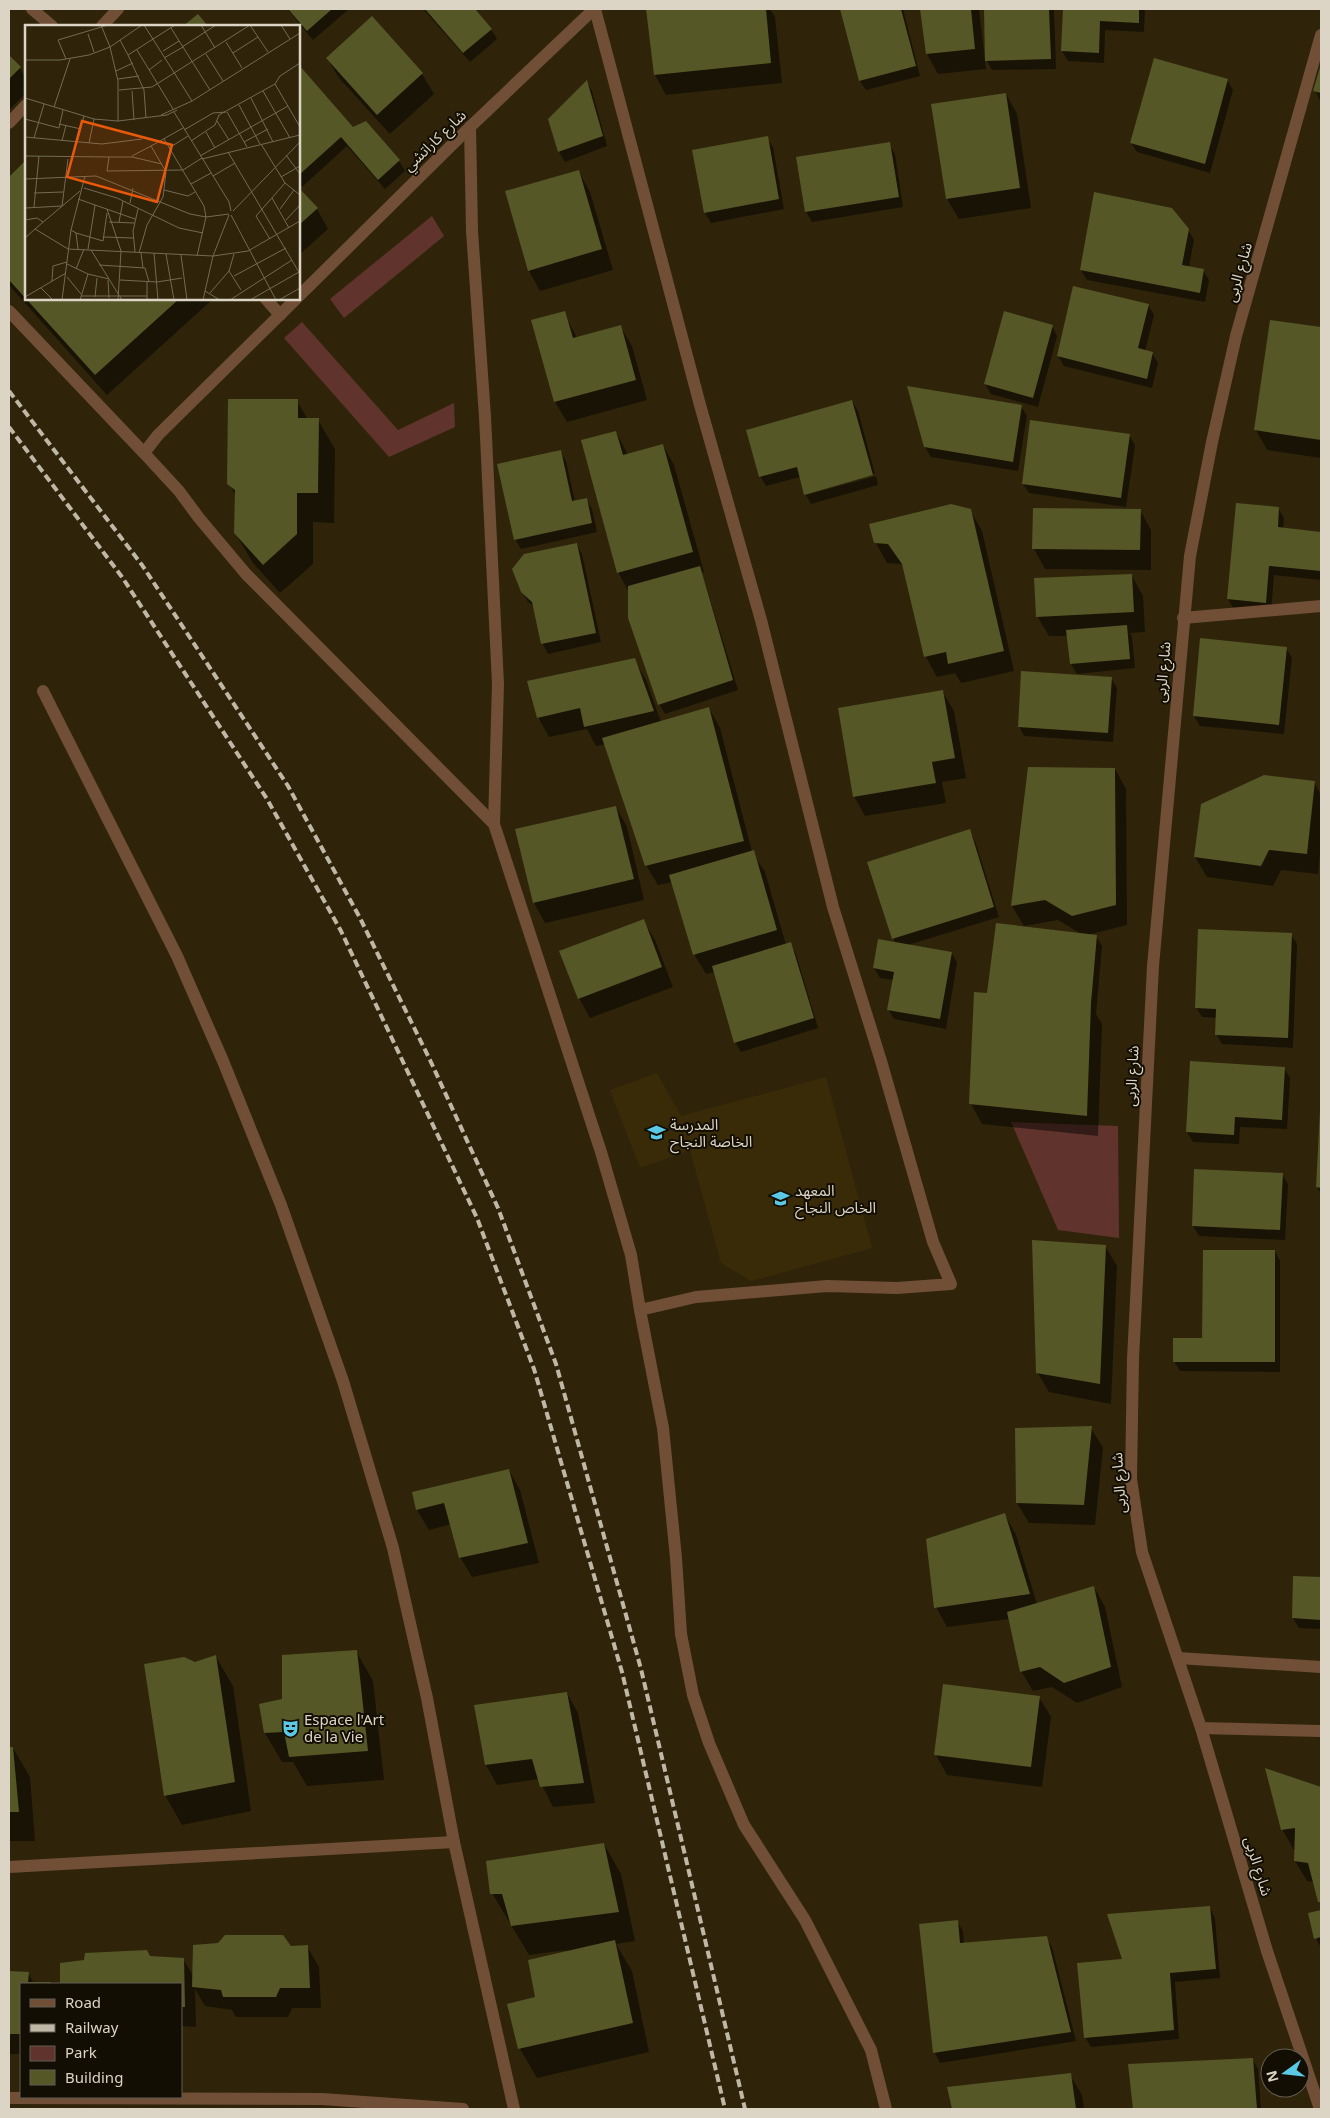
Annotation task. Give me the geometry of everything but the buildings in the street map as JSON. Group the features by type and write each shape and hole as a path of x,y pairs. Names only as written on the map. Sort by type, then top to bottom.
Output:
{"street":[{"path":"32,9 51,25"},
{"path":"103,25 118,9"},
{"path":"595,9 700,405 761,620 833,907 881,1061 933,1242 951,1284 898,1288 817,1287 696,1297 640,1310"},
{"name":"شارع كاراتشي","path":"300,295 470,127 595,9"},
{"name":"شارع الربى","path":"1320,2109 1267,1951 1201,1728 1142,1552 1131,1479 1133,1359 1153,976 1183,618 1190,556 1212,442 1236,336 1321,35"},
{"path":"9,123 25,106"},
{"path":"470,127 472,231 485,417 498,684 494,824 601,1152 631,1255 663,1428 676,1558 681,1634 693,1695 709,1743 744,1825 805,1920 871,2050 886,2109"},
{"path":"267,300 280,315"},
{"path":"144,453 158,435 295,300"},
{"path":"9,311 179,491 246,574 494,824"},
{"path":"1183,618 1321,606"},
{"path":"42,691 177,956 223,1061 281,1206 343,1381 393,1548 427,1698 454,1842 514,2109"},
{"path":"1178,1658 1321,1667"},
{"path":"1201,1728 1321,1731"},
{"path":"9,1867 454,1842"},
{"path":"9,2098 186,2104 322,2099 463,2109"}],"shaded area":[{"name":"المعهد الخاص النجاح","path":"657,1073 681,1116 826,1077 872,1248 751,1281 721,1263 690,1150 640,1168 610,1090"}],"green space":[{"path":"432,216 444,236 344,318 330,299"},
{"path":"302,322 398,430 454,403 455,427 389,457 284,338"},
{"path":"1011,1122 1118,1126 1119,1238 1058,1230"}],"railway":[{"path":"9,391 142,565 288,786 360,918 430,1060 498,1208 556,1364 641,1669 745,2109"},
{"path":"9,427 122,577 267,799 341,931 477,1218 534,1369 622,1672 725,2109"}],"place":[{"name":"المدرسة الخاصة النجاح","path":"656,1133"},
{"name":"المعهد الخاص النجاح","path":"781,1199"},
{"name":"Espace l'Art de la Vie","path":"290,1728"}]}
